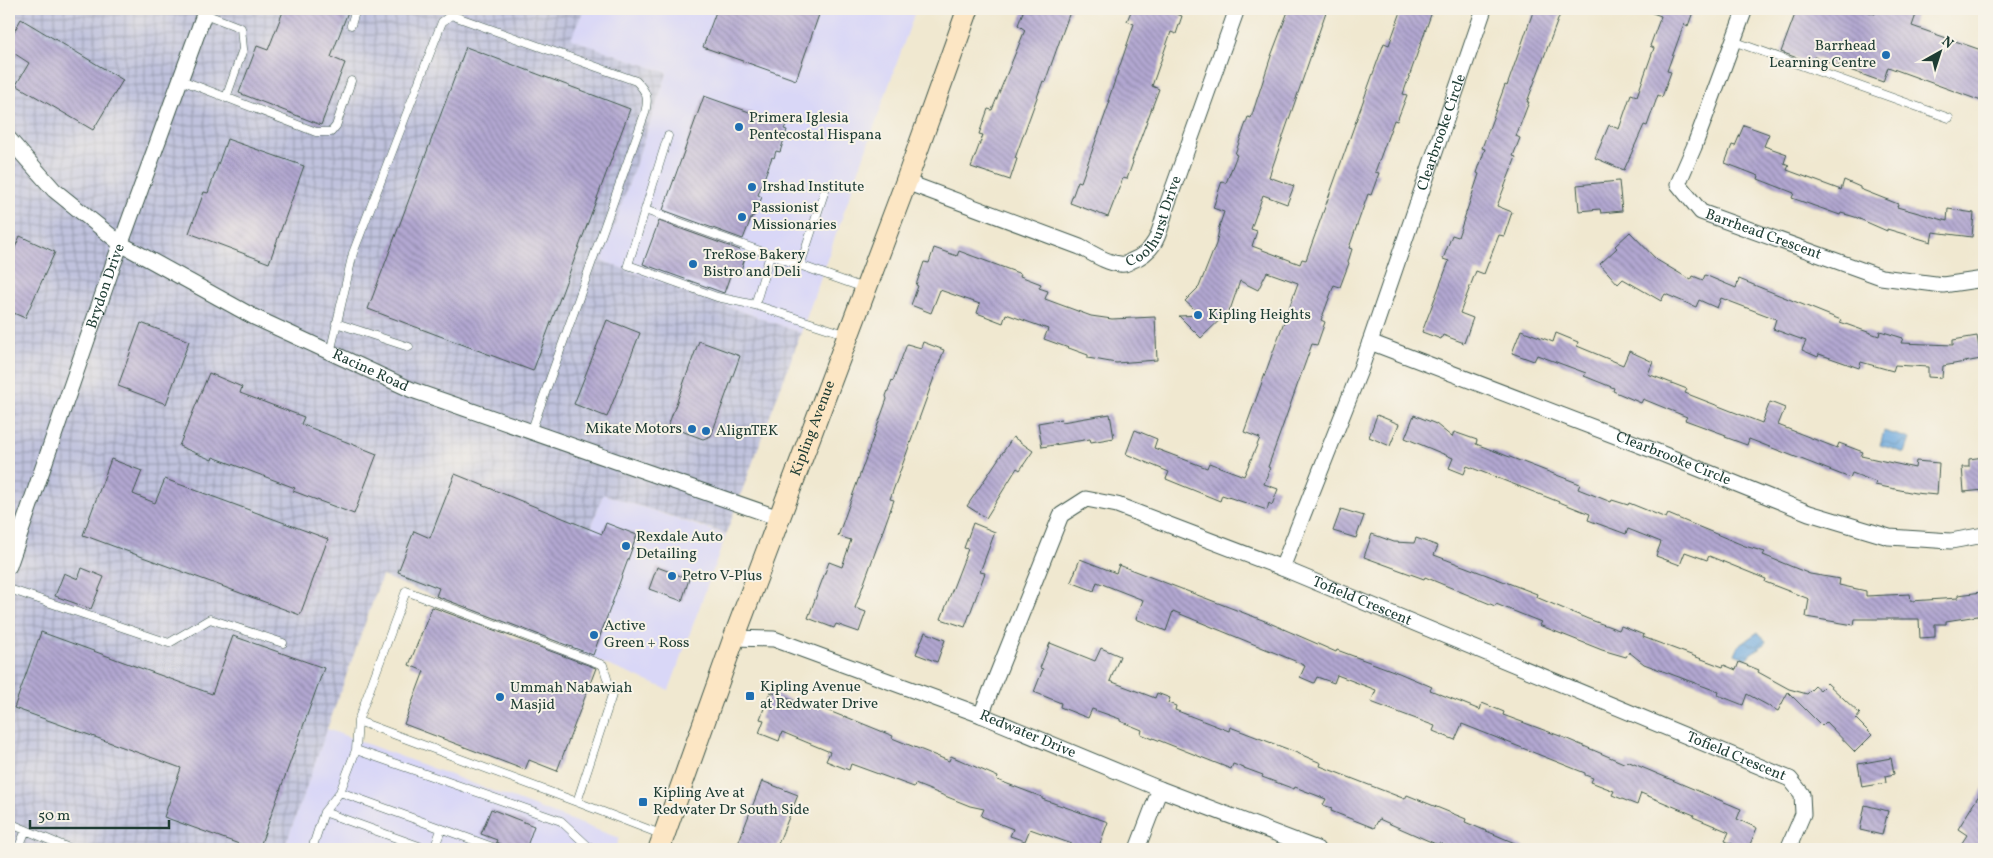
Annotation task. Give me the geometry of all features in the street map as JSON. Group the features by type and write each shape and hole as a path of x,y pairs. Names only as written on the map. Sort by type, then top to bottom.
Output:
{"main road":[{"name":"Kipling Avenue","path":"662,842 734,638 906,182 968,9"}],"street":[{"name":"Coolhurst Drive","path":"906,182 1080,247 1106,260 1122,265 1139,258 1151,250 1159,237 1166,208 1237,9"},
{"name":"Clearbrooke Circle","path":"1282,568 1370,342 1484,9"},
{"name":"Barrhead Crescent","path":"1745,9 1694,147 1678,184 1701,212 1881,277 1943,285 1984,279"},
{"name":"Brydon Drive","path":"9,566 121,244 205,11"},
{"name":"Racine Road","path":"9,139 54,190 121,244 254,317 412,390 779,518"},
{"name":"Clearbrooke Circle","path":"1370,342 1655,451 1809,513 1889,537 1951,541 1984,535"},
{"name":"Tofield Crescent","path":"981,715 1061,515 1086,499 1117,506 1282,568 1790,779 1802,794 1803,814 1788,849"},
{"name":"Redwater Drive","path":"734,638 774,639 981,715 1160,789 1317,849"},
{"path":"1137,849 1160,789"}],"lane":[{"path":"351,25 356,9"},
{"path":"205,11 241,28 243,49 226,98"},
{"path":"330,353 352,253 442,22 451,15 636,81 646,90 648,102 645,113 531,432"},
{"path":"1733,41 1949,118"},
{"path":"181,80 316,132 330,132 336,126 351,81"},
{"path":"668,136 628,265 717,297 755,305 848,335"},
{"path":"800,266 825,190"},
{"path":"645,210 866,288"},
{"path":"755,305 770,255"},
{"path":"336,323 409,347"},
{"path":"9,589 169,643 210,619 283,643"},
{"path":"312,849 324,812 340,792 356,750 358,721 406,591 604,665 612,695 577,802"},
{"path":"358,721 577,802 662,842"},
{"path":"356,750 561,821 591,849"},
{"path":"340,792 498,849"},
{"path":"324,812 427,849"},
{"path":"9,823 71,849"},
{"path":"18,849 26,830"},
{"path":"434,849 441,830"}],"shaded area":[{"path":"9,9 584,9 571,39 667,73 602,261 801,333 726,534 603,494 551,642 382,576 284,849 9,849"},
{"path":"584,9 916,9 801,333 602,261 667,73 570,39"},
{"path":"603,494 726,535 669,690 551,642"},
{"path":"327,729 619,838 615,849 284,849"}],"water":[{"path":"1884,431 1910,439 1905,453 1880,445"},
{"path":"1758,632 1766,641 1765,644 1746,659 1735,654 1739,645"}],"building":[{"path":"284,9 349,9 331,57 345,63 321,125 239,93 257,46 268,50"},
{"path":"717,9 821,9 796,80 703,47"},
{"path":"1024,9 1071,9 1015,158 1017,159 1010,180 971,167 983,135 979,134 988,109 992,110 1025,30 1018,25"},
{"path":"1132,9 1163,9 1182,16 1176,34 1171,32 1152,86 1159,89 1127,179 1123,178 1108,217 1070,203 1078,181 1081,182 1110,101 1108,101 1134,24 1127,21"},
{"path":"1289,9 1327,9 1269,177 1294,186 1287,204 1263,195 1251,229 1257,231 1252,246 1300,264 1302,259 1306,260 1384,43 1389,45 1402,9 1433,9 1403,94 1407,95 1397,121 1394,120 1375,172 1379,173 1371,195 1368,194 1349,248 1352,249 1349,263 1340,287 1334,285 1321,320 1325,322 1317,345 1312,344 1268,467 1270,468 1264,484 1278,489 1272,505 1269,503 1267,510 1222,495 1220,501 1166,479 1169,472 1126,454 1135,430 1157,439 1154,448 1207,468 1209,463 1244,476 1260,438 1244,432 1298,283 1267,272 1258,290 1240,281 1230,310 1201,338 1179,316 1201,315 1185,301 1199,287 1216,244 1224,212 1213,208 1222,181 1226,183 1237,155 1235,154 1248,117 1251,118 1271,56"},
{"path":"1534,9 1562,9 1527,102 1529,102 1516,136 1520,138 1513,156 1516,157 1497,206 1512,212 1504,236 1499,235 1484,274 1476,271 1460,313 1473,318 1464,343 1443,335 1441,339 1422,332 1449,261 1443,259 1452,235 1458,237 1479,174 1477,173 1485,149 1482,148 1505,85 1507,86"},
{"path":"1647,9 1694,9 1688,26 1684,24 1667,71 1671,72 1662,97 1658,95 1647,126 1644,125 1624,170 1595,158 1609,125 1619,129 1631,94 1637,96 1654,48 1650,46 1661,16 1647,11"},
{"name":"Barrhead Learning Centre","path":"1797,9 1861,9 1875,14 1877,9 1918,9 1912,26 1984,51 1984,102 1888,67 1883,82 1814,57 1811,63 1781,52"},
{"path":"21,19 123,80 93,130 16,85 29,63 9,50 9,41"},
{"path":"466,47 630,109 533,371 368,309"},
{"path":"704,96 786,125 784,129 787,130 780,152 776,151 774,158 772,157 758,195 762,197 743,239 663,210"},
{"path":"1744,125 1769,134 1764,146 1787,154 1784,163 1789,165 1787,170 1841,190 1844,180 1860,187 1860,189 1898,204 1897,207 1947,221 1948,209 1974,213 1972,237 1933,232 1931,242 1887,229 1887,231 1855,217 1841,213 1840,215 1792,198 1794,193 1758,179 1759,176 1725,163 1732,145 1735,146"},
{"path":"227,139 304,166 269,263 189,233 204,192 208,193"},
{"path":"1619,181 1622,211 1601,213 1600,209 1579,211 1577,185"},
{"name":"TreRose Bakery Bistro and Deli","path":"659,221 740,250 738,256 745,258 739,276 731,273 724,293 643,264"},
{"path":"1630,232 1657,260 1691,280 1693,276 1703,280 1705,275 1736,288 1739,279 1841,320 1840,322 1879,336 1880,331 1903,338 1901,343 1953,345 1953,340 1977,336 1981,359 1943,366 1942,378 1928,377 1928,367 1895,365 1893,371 1861,362 1859,368 1819,354 1818,357 1802,350 1806,341 1773,329 1776,319 1721,298 1717,308 1699,300 1696,307 1665,294 1661,301 1623,279 1618,284 1600,264"},
{"path":"20,236 55,252 25,318 9,311 9,262"},
{"path":"934,248 957,256 959,251 1021,274 1020,276 1041,284 1039,288 1048,291 1045,299 1091,316 1112,319 1155,317 1157,360 1116,363 1088,358 1088,355 1044,339 1048,329 1006,314 1003,323 977,313 980,304 940,290 931,313 911,305 924,262 929,263"},
{"path":"607,320 640,333 607,417 574,404"},
{"path":"141,323 189,341 166,404 118,386"},
{"path":"1521,330 1553,342 1556,333 1578,342 1577,346 1623,365 1629,351 1653,362 1648,374 1687,389 1685,393 1762,423 1770,402 1785,408 1778,425 1837,448 1839,443 1863,452 1861,456 1915,468 1916,461 1939,463 1937,495 1915,493 1875,485 1876,482 1852,473 1850,478 1749,439 1747,445 1685,420 1687,417 1643,399 1641,403 1613,391 1614,388 1584,376 1586,373 1537,355 1534,361 1512,353"},
{"path":"699,341 740,356 711,436 703,439 668,426"},
{"path":"923,342 944,350 890,499 894,500 855,608 866,612 859,632 836,624 834,628 808,618 829,562 842,567 851,540 838,536 887,399 886,396 907,344 921,348"},
{"path":"209,373 242,387 240,393 304,417 301,424 377,454 354,514 293,491 295,488 213,457 212,460 179,446"},
{"path":"1110,414 1114,438 1091,442 1090,439 1042,447 1038,423 1061,419 1062,422"},
{"path":"1377,415 1399,424 1390,446 1369,437"},
{"path":"1414,415 1436,424 1452,437 1454,432 1477,440 1476,444 1580,484 1578,489 1611,502 1612,500 1628,505 1629,503 1666,518 1668,514 1745,546 1765,552 1763,555 1810,574 1840,579 1839,585 1866,591 1866,596 1910,594 1911,601 1958,598 1958,595 1982,592 1984,615 1946,621 1946,624 1935,624 1935,637 1920,638 1919,619 1855,619 1854,625 1806,617 1809,599 1765,582 1766,579 1709,556 1707,560 1685,552 1680,565 1656,556 1661,542 1628,529 1626,534 1588,520 1590,514 1467,466 1464,474 1449,468 1453,458 1405,438"},
{"path":"1013,437 1033,451 1020,470 1017,468 986,518 967,506"},
{"path":"1984,457 1984,490 1964,492 1962,467 1969,467 1969,459"},
{"path":"111,459 142,471 133,494 155,503 165,479 328,539 300,615 83,535"},
{"path":"455,474 602,534 606,523 637,535 593,655 436,596 439,588 398,572 414,531 430,538"},
{"path":"1341,509 1364,516 1356,538 1333,531"},
{"path":"973,523 995,532 980,572 985,573 965,627 941,619 968,549 964,548"},
{"path":"1372,534 1394,542 1414,543 1416,538 1438,546 1434,555 1537,594 1536,597 1588,619 1619,630 1621,626 1644,635 1643,637 1723,667 1724,665 1736,670 1739,662 1759,670 1758,672 1789,689 1807,694 1815,686 1820,690 1827,683 1860,714 1856,719 1872,735 1855,752 1826,722 1822,726 1788,692 1778,711 1747,694 1743,705 1718,695 1719,692 1644,664 1629,652 1626,657 1602,650 1539,625 1541,622 1496,604 1495,606 1425,577 1424,579 1364,557"},
{"path":"1080,559 1116,573 1119,565 1265,621 1336,652 1337,650 1399,673 1432,687 1430,690 1480,710 1482,703 1504,712 1503,715 1560,736 1626,764 1627,761 1741,809 1737,819 1757,828 1748,849 1745,849 1725,841 1729,832 1693,817 1694,815 1641,793 1637,805 1612,795 1614,791 1591,782 1593,778 1585,775 1585,773 1462,724 1455,740 1433,731 1435,726 1371,702 1376,690 1337,675 1334,683 1317,677 1314,683 1300,677 1305,666 1173,611 1166,631 1136,619 1143,600 1097,582 1094,591 1071,582"},
{"path":"657,567 689,579 682,601 649,589"},
{"path":"82,568 104,577 91,609 55,596 64,573 78,579"},
{"name":"Ummah Nabawiah Masjid","path":"432,607 596,668 557,771 529,760 525,770 404,724 424,671 409,665"},
{"path":"41,632 212,694 233,636 324,668 259,849 253,849 164,817 181,768 14,708"},
{"path":"925,632 945,640 937,662 916,654"},
{"path":"1050,643 1095,661 1101,648 1120,656 1110,681 1155,698 1157,693 1170,698 1168,703 1176,706 1175,710 1229,731 1230,727 1290,750 1321,763 1320,766 1405,799 1407,795 1466,819 1465,822 1529,849 1454,849 1439,843 1438,845 1379,819 1374,828 1331,811 1332,808 1323,805 1326,799 1262,777 1263,775 1233,764 1231,769 1153,739 1141,734 1142,730 1120,721 1120,719 1092,709 1088,718 1060,707 1061,703 1034,692 1043,669 1040,668"},
{"path":"770,692 813,708 814,705 844,716 949,761 951,756 998,777 997,780 1042,797 1042,799 1108,822 1098,849 1070,849 1072,844 1030,829 1025,841 1010,836 1013,829 981,816 984,809 970,806 915,784 914,787 851,764 849,770 826,761 830,752 782,732 779,741 759,733 764,720 760,719"},
{"path":"1891,758 1894,774 1885,776 1886,783 1862,787 1858,764"},
{"path":"762,781 798,795 776,849 736,849"},
{"path":"1984,787 1984,849 1958,849 1967,835 1958,829"},
{"path":"1865,805 1888,811 1882,835 1860,830"},
{"path":"491,809 534,826 526,849 509,849 496,842 497,840 481,834"}],"place":[{"name":"Barrhead Learning Centre","path":"1886,55"},
{"name":"Primera Iglesia Pentecostal Hispana","path":"739,127"},
{"name":"Irshad Institute","path":"752,187"},
{"name":"Passionist Missionaries","path":"742,217"},
{"name":"TreRose Bakery Bistro and Deli","path":"693,264"},
{"name":"Kipling Heights","path":"1198,315"},
{"name":"Mikate Motors","path":"692,429"},
{"name":"AlignTEK","path":"706,431"},
{"name":"Rexdale Auto Detailing","path":"626,546"},
{"name":"Petro V-Plus","path":"672,576"},
{"name":"Active Green + Ross","path":"594,635"},
{"name":"Kipling Avenue at Redwater Drive","path":"750,696"},
{"name":"Ummah Nabawiah Masjid","path":"500,697"},
{"name":"Kipling Ave at Redwater Dr South Side","path":"643,802"}]}
